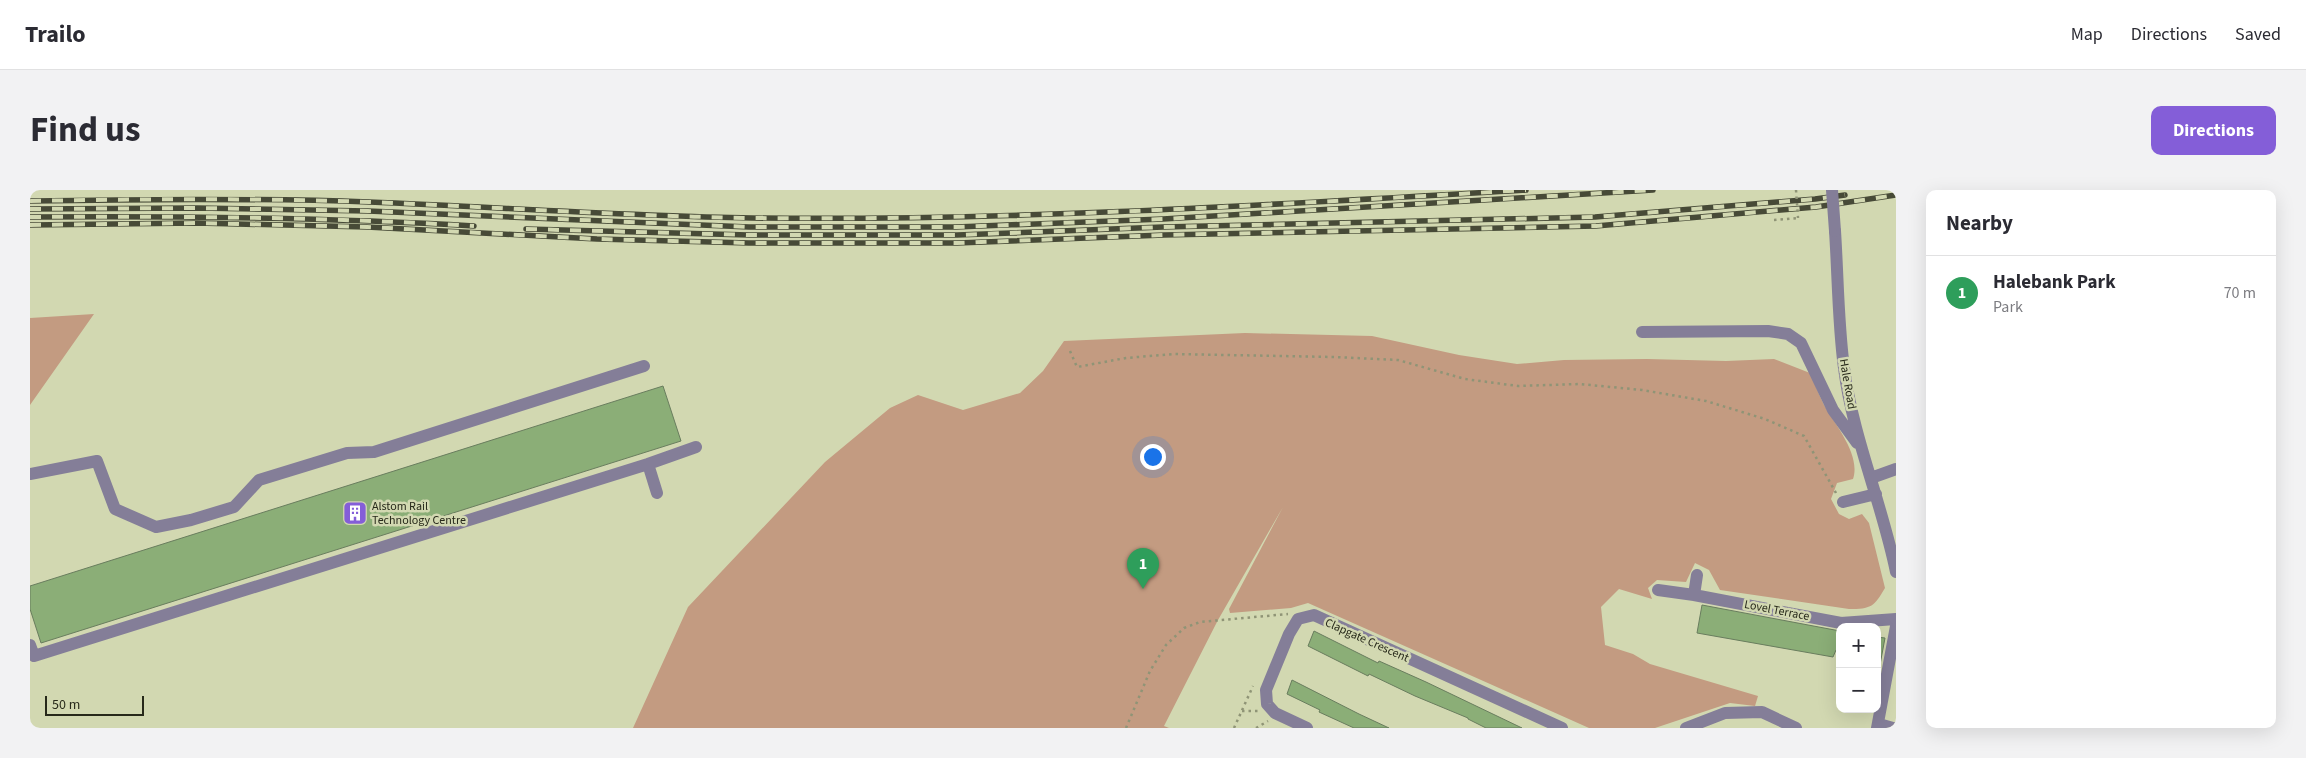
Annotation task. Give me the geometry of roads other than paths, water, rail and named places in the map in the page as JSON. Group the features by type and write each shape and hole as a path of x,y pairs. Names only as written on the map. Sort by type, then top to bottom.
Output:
{"street":[{"name":"Hale Road","path":"1832,190 1844,369 1860,447 1876,494 1896,572"},
{"path":"1642,332 1768,331 1788,334 1801,343 1833,410 1860,447"},
{"path":"30,474 97,461 114,508 156,527 191,520 234,507 259,480 347,453 374,452 644,366"},
{"path":"30,645 34,656 648,464 696,447"},
{"path":"648,464 657,493"},
{"path":"1871,478 1896,469"},
{"path":"1844,502 1876,494"},
{"path":"1694,595 1697,575"},
{"name":"Lovel Terrace","path":"1658,590 1841,623 1896,619"},
{"name":"Clapgate Crescent","path":"1307,728 1275,713 1267,704 1266,690 1289,634 1298,620 1314,615 1562,728"},
{"path":"1893,728 1878,726 1890,702 1896,626"},
{"path":"1686,728 1725,713 1762,712 1796,728"}],"railway":[{"path":"30,201 200,199 327,201 656,215 752,218 849,218 1139,211 1526,190"},
{"path":"30,209 197,208 368,211 749,227 956,227 1163,219 1653,190"},
{"path":"526,229 749,235 957,235 1163,227 1595,217 1845,195"},
{"path":"30,225 197,223 367,227 597,239 749,243 957,243 1164,235 1596,226 1816,207 1896,195"},
{"path":"30,217 252,218 474,226"}],"place":[{"name":"Alstom Rail Technology Centre","path":"355,513"},
{"name":"Halebank Park","path":"1143,589"}]}
